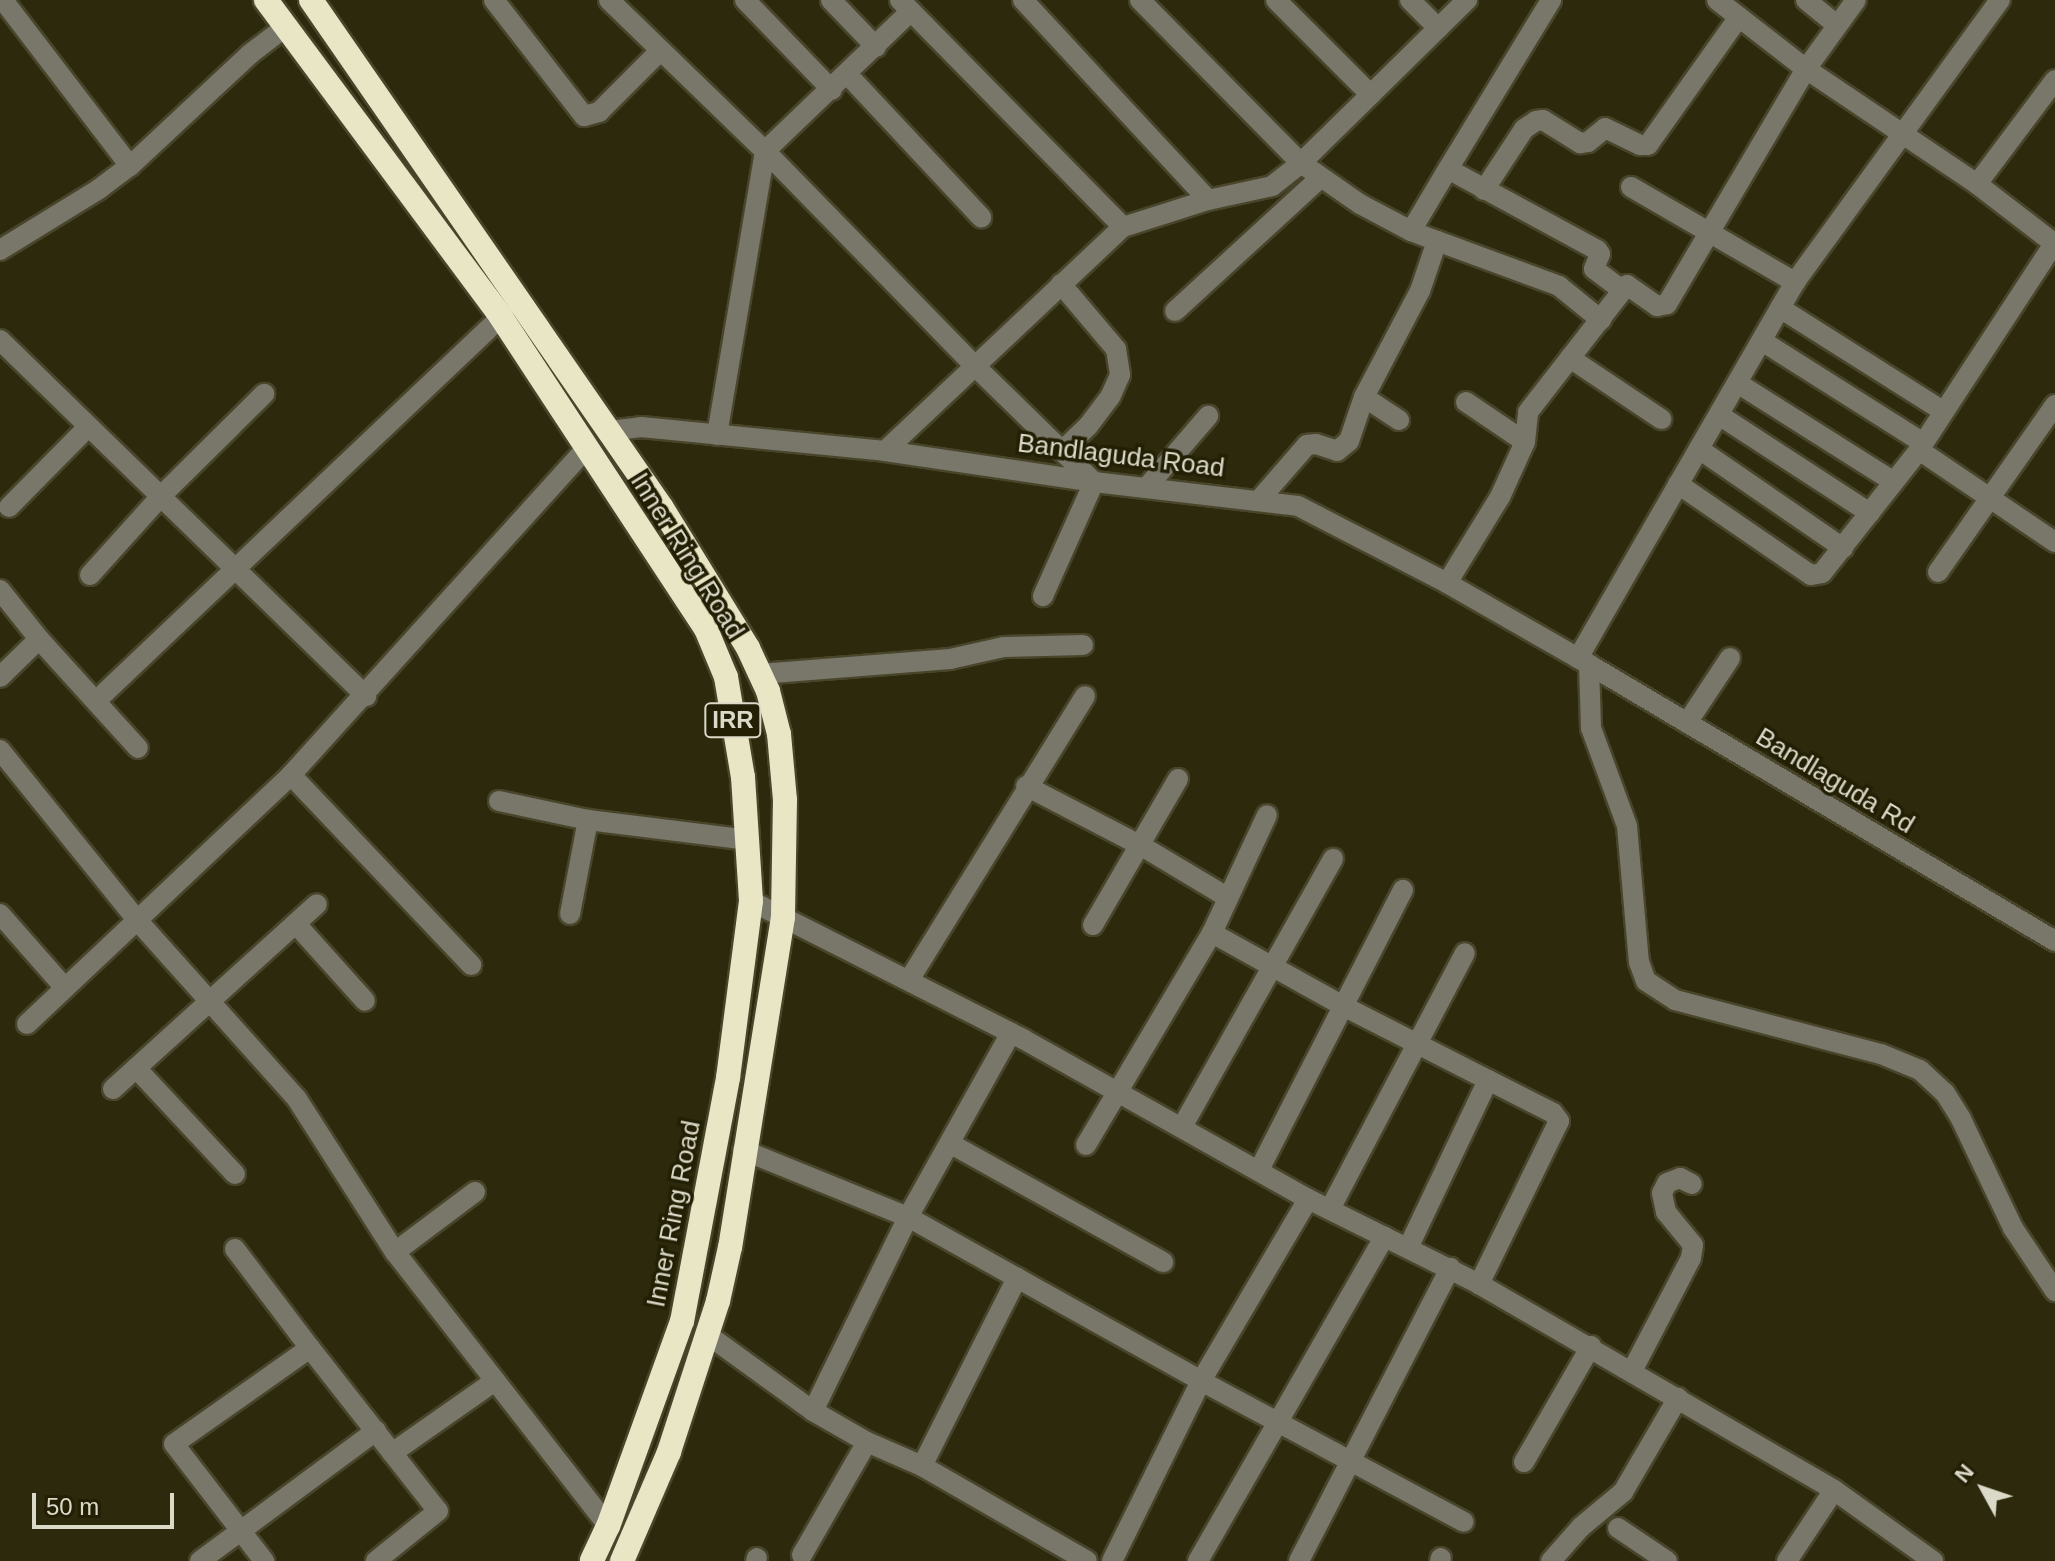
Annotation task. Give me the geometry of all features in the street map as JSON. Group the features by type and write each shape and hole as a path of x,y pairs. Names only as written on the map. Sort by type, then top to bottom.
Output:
{"highway":[{"name":"Inner Ring Road","path":"266,0 501,317 706,629 726,677 743,777 751,901 723,1107 682,1321 608,1526 592,1561"},
{"name":"Inner Ring Road","path":"311,0 609,431 727,609 760,674 779,734 783,773 783,917 743,1150 730,1247 708,1335 669,1452 622,1561"}],"street":[{"path":"3,0 130,166"},
{"path":"494,0 584,116 599,112 659,52"},
{"path":"609,0 659,52 765,151 976,367 1094,482 1043,596"},
{"path":"745,0 832,90"},
{"path":"831,0 876,47"},
{"path":"1023,0 1208,200"},
{"path":"1140,0 1301,163 1320,178 1411,231 1559,286 1601,320"},
{"path":"1276,0 1371,95"},
{"path":"1410,0 1438,28"},
{"path":"885,451 1123,227 1208,200 1279,183 1467,0"},
{"path":"1411,231 1551,0"},
{"path":"1678,484 1811,575 1822,573 1920,446 2055,243 1977,184 1806,69 1717,0"},
{"path":"1806,0 1837,25"},
{"path":"1447,583 1500,497 1525,442 1528,412 1622,290 1631,285 1657,306 1664,306 1806,69 1856,0"},
{"path":"2000,0 1795,282 1739,384 1678,484 1583,661 1591,728 1627,826 1639,962 1646,981 1675,1000 1881,1054 1920,1070 1945,1093 1961,1119 2013,1228 2055,1291"},
{"path":"717,435 765,151 876,47 906,5 1123,227"},
{"path":"1484,190 1524,129 1536,121 1543,120 1580,143 1588,142 1605,128 1640,145 1648,145 1739,17"},
{"path":"0,250 99,189 130,166 250,54 284,28"},
{"path":"848,75 981,217"},
{"path":"1977,184 2055,80"},
{"path":"1448,169 1597,250 1600,254 1594,269 1622,290"},
{"path":"1175,311 1320,178"},
{"path":"1631,187 1795,282"},
{"path":"1260,499 1307,445 1316,444 1337,451 1345,446 1364,397 1420,291 1437,241"},
{"path":"1061,284 1116,349 1120,375 1110,397 1062,451"},
{"path":"1780,308 1943,411"},
{"path":"96,701 501,317"},
{"path":"0,340 87,428 162,495 366,696"},
{"path":"1762,341 1920,446 2055,542"},
{"path":"1570,358 1661,419"},
{"path":"1739,384 1894,482"},
{"path":"90,575 162,495 264,394"},
{"path":"1364,397 1399,420"},
{"path":"1466,402 1525,442"},
{"path":"1938,572 2055,405"},
{"path":"1719,415 1870,513"},
{"path":"1147,487 1208,416"},
{"name":"Bandlaguda Road","path":"609,431 641,427 885,451 1094,482 1260,499 1298,506 1447,583 1583,661"},
{"path":"9,507 87,428"},
{"path":"27,1024 291,775 366,696 586,448"},
{"path":"1699,449 1843,548"},
{"path":"0,590 39,639 138,748"},
{"path":"0,677 39,639"},
{"path":"760,674 950,659 1004,647 1083,645"},
{"path":"1687,723 1730,658"},
{"name":"Bandlaguda Rd","path":"1583,661 2055,941"},
{"path":"909,980 1026,786 1085,696"},
{"path":"0,750 137,920 297,1099 395,1252 608,1526"},
{"path":"291,775 471,965"},
{"path":"1093,925 1178,779"},
{"path":"1026,786 1140,845 1227,897"},
{"path":"499,801 588,820 749,840"},
{"path":"1086,1145 1212,933 1267,815"},
{"path":"570,914 588,820"},
{"path":"1182,1127 1333,859"},
{"path":"1259,1170 1403,890"},
{"path":"751,901 1011,1033 1308,1199 1450,1268 1591,1346 1834,1490 1933,1561"},
{"path":"113,1089 317,904"},
{"path":"0,914 65,988"},
{"path":"296,924 365,1001"},
{"path":"1212,933 1343,1006 1553,1113 1559,1121 1479,1284"},
{"path":"1330,1209 1465,953"},
{"path":"813,1411 908,1217 1011,1033"},
{"path":"136,1068 235,1174"},
{"path":"1408,1248 1488,1080"},
{"path":"951,1144 1163,1262"},
{"path":"743,1150 908,1217 1201,1381 1464,1522"},
{"path":"1632,1371 1691,1258 1693,1245 1666,1212 1662,1193 1667,1183 1680,1178 1692,1184"},
{"path":"395,1252 475,1192"},
{"path":"1112,1561 1201,1381 1308,1199"},
{"path":"1198,1561 1384,1237"},
{"path":"235,1249 438,1511 376,1561"},
{"path":"1299,1561 1450,1268"},
{"path":"922,1466 1017,1278"},
{"path":"708,1335 813,1411 867,1442 922,1466 1087,1561"},
{"path":"1524,1462 1591,1346"},
{"path":"264,1561 174,1444 310,1348"},
{"path":"392,1453 495,1381"},
{"path":"1551,1561 1581,1527 1623,1492 1678,1398"},
{"path":"200,1561 376,1431"},
{"path":"802,1555 867,1442"},
{"path":"1787,1561 1834,1490"},
{"path":"1618,1528 1667,1561"}]}
